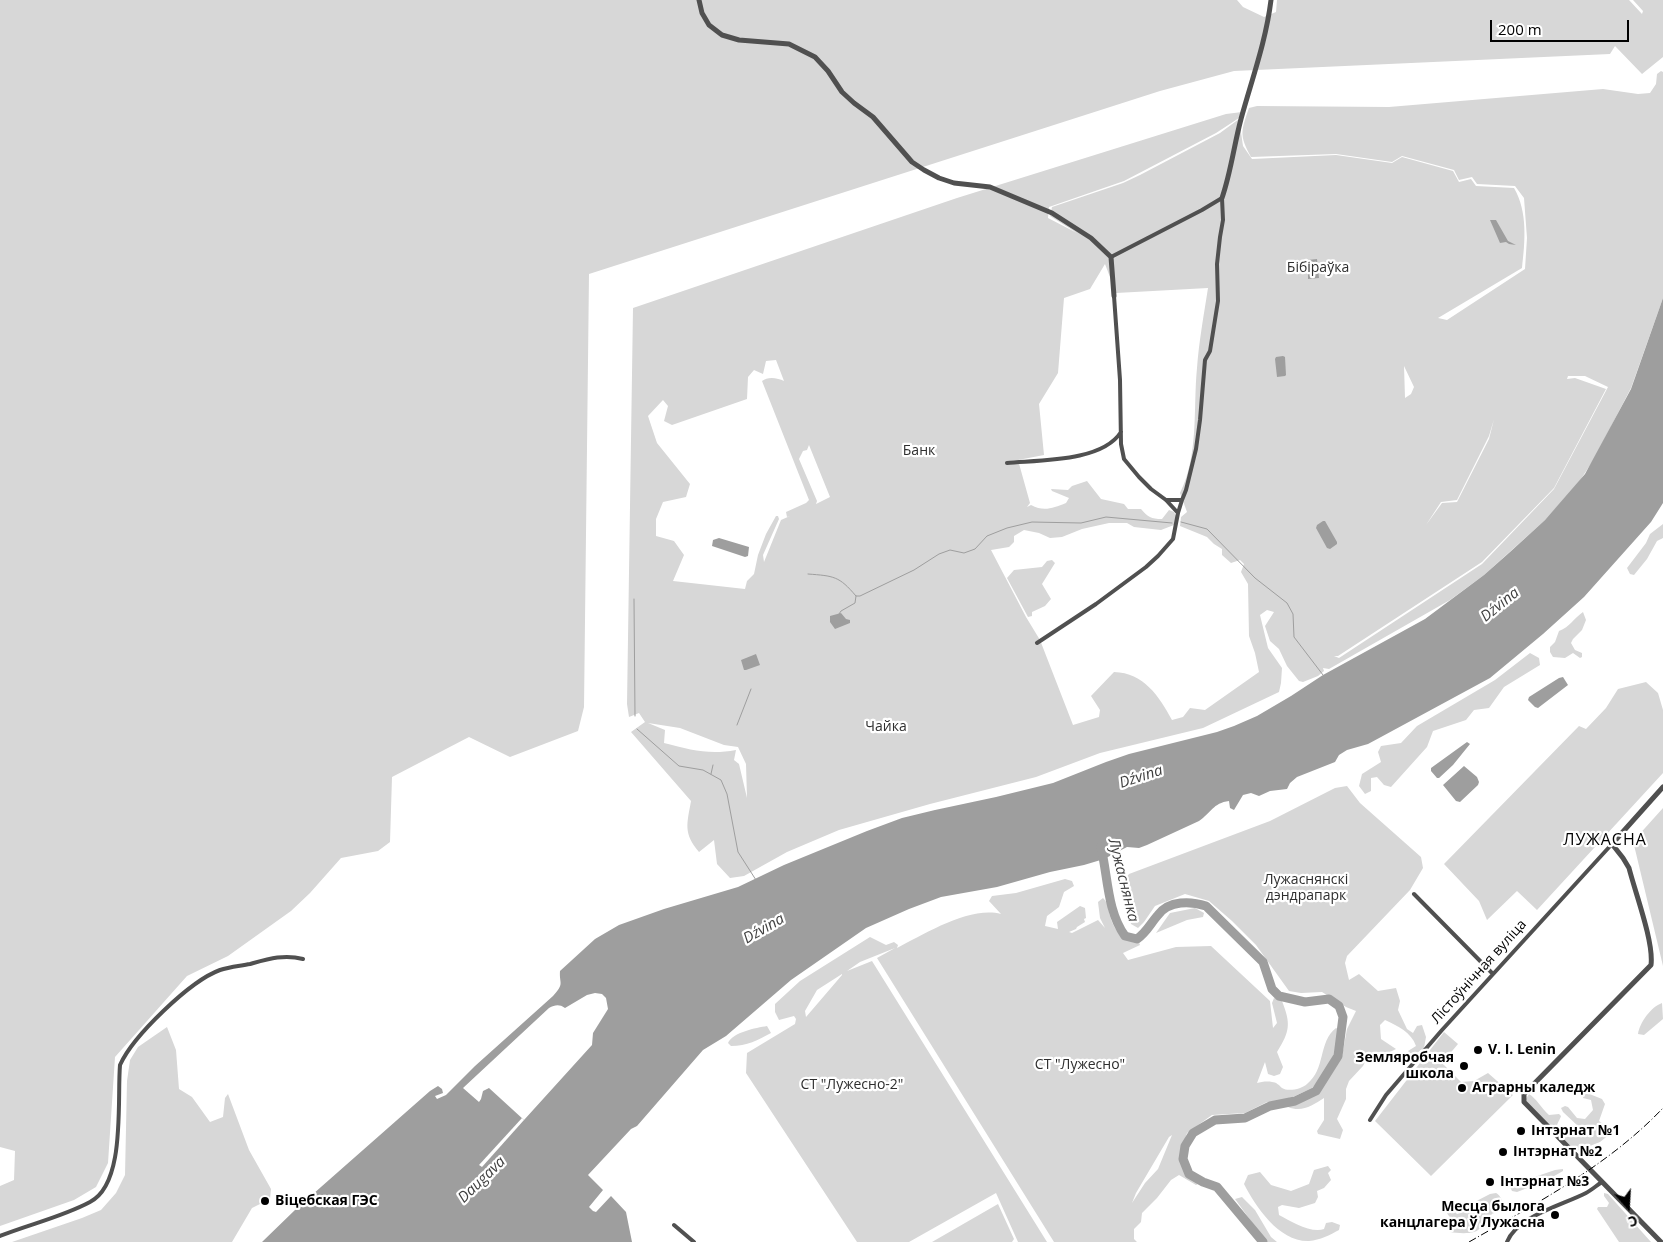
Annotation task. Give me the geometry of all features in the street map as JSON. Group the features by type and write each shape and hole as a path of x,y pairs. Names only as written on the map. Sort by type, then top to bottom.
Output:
{"street":[{"path":"699,0 702,12 709,25 722,35 739,40 789,44 815,57 828,71 842,92 873,116 912,162 924,170 954,183 990,188 1052,213 1091,238 1110,257 1120,380 1121,444 1124,459 1151,490 1166,500 1178,513"},
{"path":"1037,643 1096,604 1158,556 1173,539 1178,513 1196,449 1205,360 1210,351 1218,301 1217,264 1223,220 1222,198 1240,121 1266,35 1271,0"},
{"path":"1110,257 1222,198"},
{"path":"1007,462 1062,458 1086,454 1116,440 1122,430"},
{"path":"1166,500 1182,500"},
{"path":"1661,1242 1524,1102 1524,1094 1651,965 1652,958 1649,942 1629,868 1612,844 1663,787"},
{"name":"Лістоўнічная вуліца","path":"1370,1120 1388,1092 1492,973 1612,844"},
{"path":"1414,894 1492,973"},
{"path":"0,1236 70,1212 93,1201 109,1182 115,1165 120,1064 137,1038 183,992 219,970 270,958 290,956 303,959"},
{"path":"1508,1242 1511,1233 1540,1213 1587,1192 1602,1182"},
{"path":"674,1225 694,1242"}],"green space":[{"path":"0,0 1237,0 1243,7 1264,17 1276,12 1277,0 1629,0 1642,14 1643,11 1633,0 1663,0 1663,57 1642,74 1615,46 1610,54 1234,71 1160,91 589,274 584,707 578,731 510,757 469,737 392,777 390,842 378,851 341,858 291,911 228,956 187,976 115,1057 108,1163 96,1187 74,1200 0,1226 0,1186 14,1180 15,1151 0,1147"},
{"path":"1661,71 1663,72 1663,298 1631,388 1594,459 1577,485 1545,520 1484,575 1450,600 1329,669 1323,668 1324,671 1318,676 1303,682 1299,681 1287,666 1279,649 1270,641 1265,626 1274,612 1267,610 1260,615 1268,648 1282,668 1279,692 1203,728 1100,753 1036,777 839,830 787,852 744,876 730,878 717,864 714,840 699,852 688,834 688,816 691,801 631,732 645,722 639,713 629,717 627,704 633,308 957,198 1226,114 1242,112 1239,118 1216,133 1124,181 1049,207 1048,218 1077,233 1050,216 1052,207 1123,183 1140,175 1220,133 1239,119 1243,146 1252,159 1336,155 1392,163 1402,157 1453,171 1459,182 1471,179 1476,186 1514,188 1522,207 1524,227 1522,268 1438,318 1447,320 1525,269 1527,238 1524,198 1515,186 1477,184 1472,177 1459,180 1454,170 1402,156 1392,162 1336,154 1251,157 1244,143 1242,133 1249,108 1257,106 1389,107 1603,89 1638,94 1650,93 1656,84 1657,74","holes":["1105,264 1116,293 1208,288 1198,358 1193,448 1186,478 1180,493 1187,512 1181,517 1180,526 1207,537 1222,549 1222,555 1231,563 1240,560 1244,564 1241,572 1248,584 1249,636 1259,672 1205,710 1190,708 1183,717 1172,720 1156,695 1142,681 1125,673 1114,672 1091,696 1100,710 1099,717 1073,725 1040,640 991,550 1009,547 1014,542 1014,536 1024,530 1039,533 1050,538 1062,537 1082,529 1109,523 1127,523 1134,527 1161,530 1174,525 1176,516 1174,512 1169,510 1162,519 1152,518 1141,509 1128,509 1124,504 1101,499 1087,481 1072,486 1068,490 1051,489 1069,498 1066,503 1048,508 1031,505 1027,507 1030,503 1018,460 1044,455 1039,404 1058,373 1064,298 1090,289","776,360 784,381 773,378 767,378 762,381 809,500 786,512 787,517 790,516 781,520 764,562 763,555 779,519 776,516 766,534 758,555 754,574 747,581 745,589 673,581 684,555 674,541 656,536 656,519 663,502 686,497 690,484 657,443 648,416 663,400 668,406 664,421 672,425 747,399 748,377 754,370 763,374 766,361","1404,366 1414,387 1411,394 1405,398","1568,376 1585,376 1608,387 1554,489 1482,564 1339,658 1334,656 1338,656 1482,562 1554,488 1606,389 1575,378 1567,379","1494,419 1489,439 1457,502 1442,503 1426,525 1441,502 1457,500 1489,436","809,445 830,497 816,504 817,501 799,459 803,451 807,450","648,723 680,728 724,745 738,747 746,764 747,798 739,764 734,760 736,750 708,752 664,743 665,730"]},
{"path":"1663,524 1663,538 1657,541 1647,559 1634,575 1630,574 1627,568 1646,543 1650,534"},
{"path":"1052,560 1055,563 1042,584 1051,599 1045,606 1032,612 1032,616 1028,617 1007,578 1014,570 1042,567 1047,561"},
{"path":"1583,612 1586,620 1582,630 1571,643 1575,650 1582,653 1582,657 1580,658 1573,653 1565,658 1553,657 1550,647 1555,642 1559,631"},
{"path":"1530,653 1539,658 1540,665 1504,687 1489,708 1474,710 1466,720 1433,731 1427,747 1391,787 1384,785 1377,777 1371,778 1371,791 1365,794 1359,786 1362,774 1381,762 1378,752 1381,746 1401,743 1417,726 1495,680"},
{"path":"1646,682 1658,693 1663,710 1663,773 1537,910 1517,891 1487,920 1479,901 1444,864 1579,726 1586,729 1606,708 1618,689"},
{"name":"Лужаснянскі дэндрапарк","path":"1347,786 1360,803 1421,857 1423,868 1410,890 1347,956 1345,963 1349,980 1359,974 1378,991 1396,988 1400,1001 1398,1010 1407,1029 1413,1033 1417,1026 1422,1025 1426,1037 1424,1048 1413,1056 1408,1051 1416,1046 1407,1033 1385,1020 1380,1025 1381,1039 1396,1049 1388,1053 1376,1052 1368,1056 1363,1066 1349,1081 1346,1089 1346,1099 1337,1119 1343,1130 1340,1139 1318,1134 1317,1131 1324,1120 1324,1098 1303,1109 1288,1107 1289,1104 1306,1099 1319,1091 1332,1073 1342,1056 1347,1029 1356,1011 1322,992 1301,993 1289,991 1256,945 1209,901 1185,894 1155,906 1138,928 1131,924 1123,882 1129,874 1270,821 1335,788"},
{"path":"1663,808 1663,966 1634,845 1636,838"},
{"path":"1065,879 1072,881 1074,886 1064,892 1059,907 1047,916 1045,926 1058,929 1057,922 1080,906 1085,908 1085,922 1069,932 1072,933 1098,920 1105,928 1100,918 1098,902 1103,898 1117,931 1123,936 1138,940 1140,945 1123,953 1128,960 1176,947 1211,946 1270,1001 1273,1028 1277,1023 1272,1003 1274,998 1282,1001 1288,1027 1285,1038 1277,1052 1283,1067 1280,1074 1274,1076 1268,1074 1265,1062 1257,1083 1273,1082 1288,1090 1302,1087 1313,1078 1330,1034 1336,1028 1338,1029 1337,1048 1322,1078 1312,1088 1280,1101 1267,1102 1245,1113 1212,1115 1187,1133 1182,1148 1181,1162 1185,1172 1200,1183 1196,1185 1179,1175 1171,1180 1142,1213 1141,1222 1134,1229 1134,1239 1137,1242 1054,1242 877,958 895,948 860,962 847,971 872,961 1047,1242 1018,1242 996,1193 909,1242 857,1242 746,1073 747,1053 795,1024 796,1019 794,1016 779,1020 775,1012 775,1004 800,981 870,937 886,945 894,942 898,945 897,948 961,918 975,914 1001,914 989,901 992,896 1016,893","holes":["842,975 806,1017 805,1011 817,990","1172,1135 1158,1169 1145,1183 1132,1203 1136,1193"]},
{"path":"1195,908 1204,913 1203,917 1187,920 1156,933 1170,913"},
{"path":"1662,1003 1663,1019 1644,1035 1638,1034 1647,1016"},
{"path":"767,1026 771,1033 757,1040 737,1046 731,1046 728,1043 740,1033"},
{"path":"167,1027 176,1050 179,1089 192,1097 210,1122 223,1117 225,1098 228,1094 249,1150 271,1189 270,1199 252,1208 232,1242 12,1242 101,1210 116,1193 125,1175 127,1081 130,1060 138,1047"},
{"path":"1444,1032 1458,1044 1442,1063 1461,1082 1474,1081 1488,1073 1513,1095 1431,1176 1375,1121"},
{"path":"1587,1093 1602,1099 1605,1104 1599,1121 1610,1129 1610,1134 1600,1142 1577,1151 1572,1149 1526,1099 1529,1094 1549,1115 1559,1114 1561,1116 1557,1126 1559,1133 1564,1137 1574,1133 1579,1127 1561,1108 1568,1107 1577,1118 1585,1119 1593,1110 1591,1100 1583,1098 1584,1094"},
{"path":"1328,1166 1331,1170 1328,1173 1331,1180 1324,1188 1317,1191 1318,1197 1315,1203 1299,1208 1282,1205 1278,1207 1279,1215 1313,1230 1324,1229 1326,1223 1332,1222 1340,1225 1339,1230 1325,1237 1309,1241 1298,1240 1288,1236 1270,1222 1255,1203 1244,1184 1248,1175 1260,1172 1271,1185 1291,1191 1309,1184 1314,1170"},
{"path":"1563,1169 1563,1171 1549,1179 1545,1185 1535,1185 1517,1192 1512,1191 1510,1187 1511,1185 1555,1170"},
{"path":"1496,1193 1502,1199 1500,1210 1493,1213 1479,1229 1468,1233 1450,1232 1448,1228 1452,1220 1443,1208 1445,1205 1449,1205 1457,1214 1462,1212 1463,1208 1490,1194"},
{"path":"1604,1193 1608,1194 1651,1242 1619,1242 1597,1209 1598,1207 1607,1207 1609,1203"},
{"path":"1242,1197 1255,1210 1271,1237 1277,1242 1267,1242 1264,1239 1235,1199"},
{"path":"998,1204 1014,1239 1012,1242 932,1242"}],"water":[{"path":"1490,220 1496,220 1508,241 1516,245 1506,242 1500,243"},
{"path":"1317,259 1319,278 1308,279 1308,260"},
{"path":"1663,298 1663,503 1651,522 1584,597 1543,634 1490,678 1368,744 1347,750 1339,755 1335,762 1297,777 1290,783 1287,789 1270,791 1259,796 1251,793 1243,795 1234,810 1230,808 1229,801 1224,802 1216,806 1199,821 1139,848 1127,847 1104,859 1084,865 1050,872 997,887 941,897 866,928 791,980 726,1036 703,1050 637,1126 631,1129 588,1175 603,1190 589,1207 596,1212 611,1196 626,1212 632,1242 262,1242 296,1209 430,1091 438,1086 442,1089 443,1093 435,1096 437,1099 446,1095 475,1066 557,992 561,984 560,971 595,939 619,925 664,909 738,887 784,865 902,818 1053,783 1129,754 1234,726 1257,716 1323,675 1425,619 1484,575 1545,520 1585,474 1631,389","holes":["602,994 606,998 608,1009 593,1033 592,1045 524,1120 489,1088 483,1091 479,1102 463,1088 549,1008 557,1005 565,1008 587,995"]},
{"path":"1276,357 1285,357 1286,375 1277,377 1275,359"},
{"path":"1325,521 1337,542 1330,549 1327,548 1316,528"},
{"path":"719,538 749,547 748,556 745,557 712,546 713,540"},
{"path":"841,613 846,619 850,620 850,623 835,629 830,622 830,616"},
{"path":"756,654 760,665 744,670 741,660"},
{"path":"1563,677 1568,685 1538,708 1528,700 1529,697"},
{"path":"1467,742 1470,744 1453,765 1437,778 1431,771 1431,768"},
{"path":"1464,766 1477,777 1479,782 1460,802 1456,801 1443,785"}],"pier":[{"path":"522,1118 524,1120 482,1167 479,1165"}],"waterway":[{"path":"808,574 835,578 845,584 856,596 860,596 914,570 939,554 950,550 964,553 975,549 987,536 1007,528 1032,522 1081,523 1106,517 1172,523"},
{"path":"1181,522 1207,529 1255,578 1287,603 1293,614 1294,637 1323,675"},
{"path":"839,614 855,603 856,596"},
{"path":"634,599 635,716"},
{"path":"737,725 751,689"},
{"path":"637,729 679,766 703,770 721,780 727,794 738,852 756,880"},
{"path":"711,774 713,765"},
{"name":"Лужаснянка","path":"1101,847 1111,905 1125,936 1137,939 1163,910 1174,904 1194,903 1206,906 1263,962 1272,989 1279,996 1305,1002 1329,999 1339,1006 1343,1017 1338,1056 1316,1091 1295,1101 1270,1106 1245,1118 1215,1120 1193,1133 1185,1146 1183,1159 1189,1174 1217,1187 1263,1242"}],"railway":[{"path":"1469,1242 1571,1182 1596,1165 1642,1129 1663,1108"}],"place":[{"name":"V. I. Lenin","path":"1478,1050"},
{"name":"Земляробчая школа","path":"1464,1066"},
{"name":"Аграрны каледж","path":"1462,1088"},
{"name":"Інтэрнат №1","path":"1521,1131"},
{"name":"Інтэрнат №2","path":"1503,1152"},
{"name":"Інтэрнат №3","path":"1490,1182"},
{"name":"Віцебская ГЭС","path":"265,1201"},
{"name":"Месца былога канцлагера ў Лужасна","path":"1555,1215"}],"district":[{"name":"ЛУЖАСНА","path":"1605,840"}],"park label":[{"name":"Бібіраўка","path":"1318,268"},
{"name":"Банк","path":"919,451"},
{"name":"Чайка","path":"886,727"},
{"name":"СТ \"Лужесно\"","path":"1080,1065"},
{"name":"СТ \"Лужесно-2\"","path":"852,1085"}],"water label":[{"name":"Dźvina","path":"1500,605"},
{"name":"Dźvina","path":"1141,777"},
{"name":"Dźvina","path":"764,929"},
{"name":"Daugava","path":"482,1180"}]}
